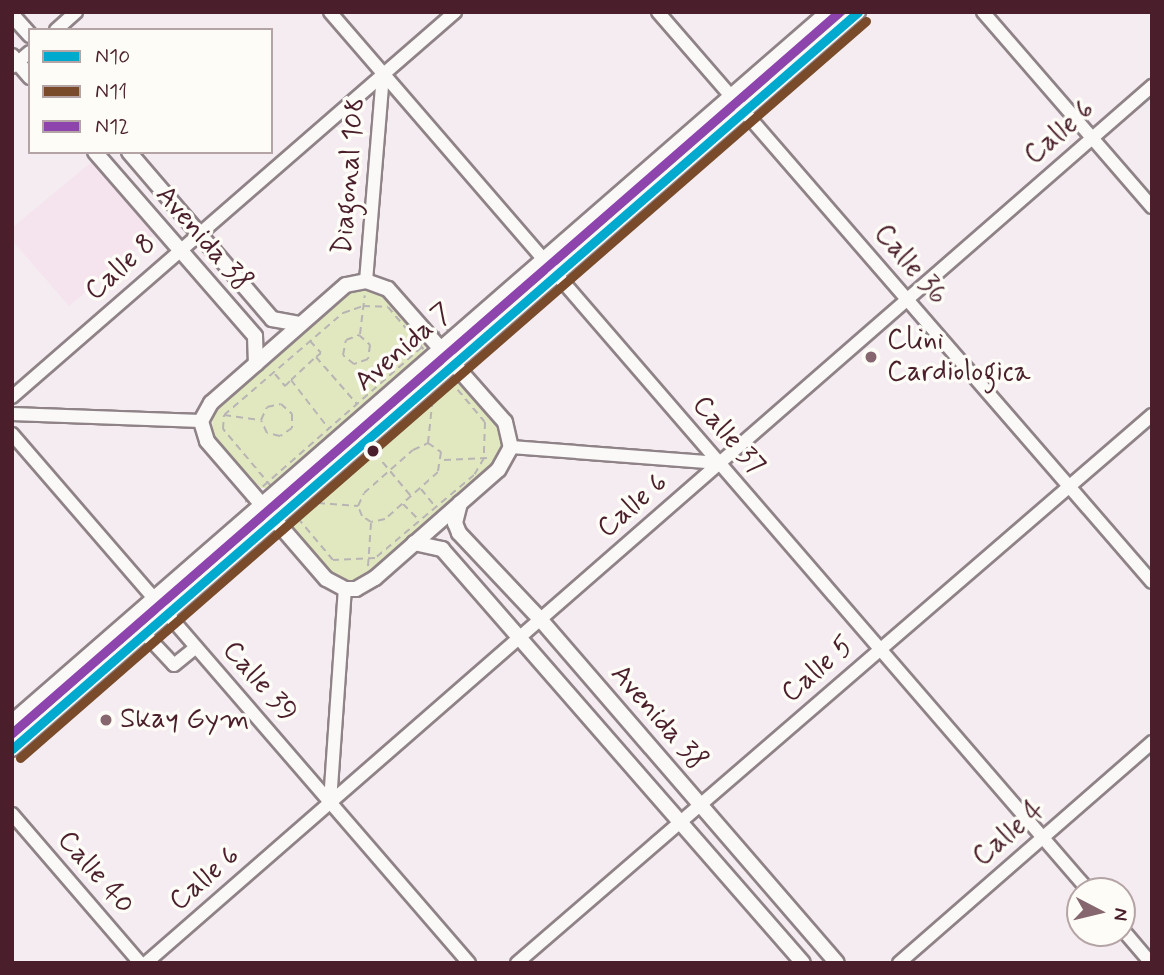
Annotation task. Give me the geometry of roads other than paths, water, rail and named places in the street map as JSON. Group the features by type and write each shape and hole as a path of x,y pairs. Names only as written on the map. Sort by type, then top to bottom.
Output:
{"main road":[{"name":"Avenida 7","path":"12,722 828,12"},
{"name":"Avenida 7","path":"12,749 167,614 278,530 459,370 557,275 859,12"},
{"path":"12,15 28,33"},
{"path":"14,62 28,75"},
{"name":"Avenida 38","path":"97,154 255,336 256,364"},
{"name":"Avenida 38","path":"131,154 272,319 301,324"},
{"path":"366,281 388,289 505,422 509,454 461,502 366,585 345,589 326,579 278,530 261,505 206,441 203,416 256,364 346,285 366,281"},
{"name":"Avenida 38","path":"461,502 455,523 459,533 540,619 837,963"},
{"name":"Avenida 38","path":"414,543 433,543 442,549 521,636 803,963"}],"street":[{"path":"58,28 76,12"},
{"name":"Calle 37","path":"330,12 1077,877"},
{"name":"Calle 8","path":"12,397 179,249 455,12"},
{"name":"Calle 36","path":"658,12 1152,582"},
{"path":"983,12 1152,207"},
{"name":"Diagonal 108","path":"366,281 383,74"},
{"name":"Calle 6","path":"146,963 1152,86"},
{"path":"12,414 203,416"},
{"name":"Calle 5","path":"517,963 1152,415"},
{"name":"Calle 39","path":"12,434 469,963"},
{"path":"509,454 719,463"},
{"path":"330,802 345,589"},
{"path":"145,634 174,665 196,647"},
{"name":"Calle 4","path":"899,963 1152,742"},
{"name":"Calle 40","path":"12,814 140,963"},
{"path":"1136,945 1151,963"}],"place":[{"name":"Clini Cardiologica","path":"871,357"},
{"name":"Skay Gym","path":"106,720"}]}
